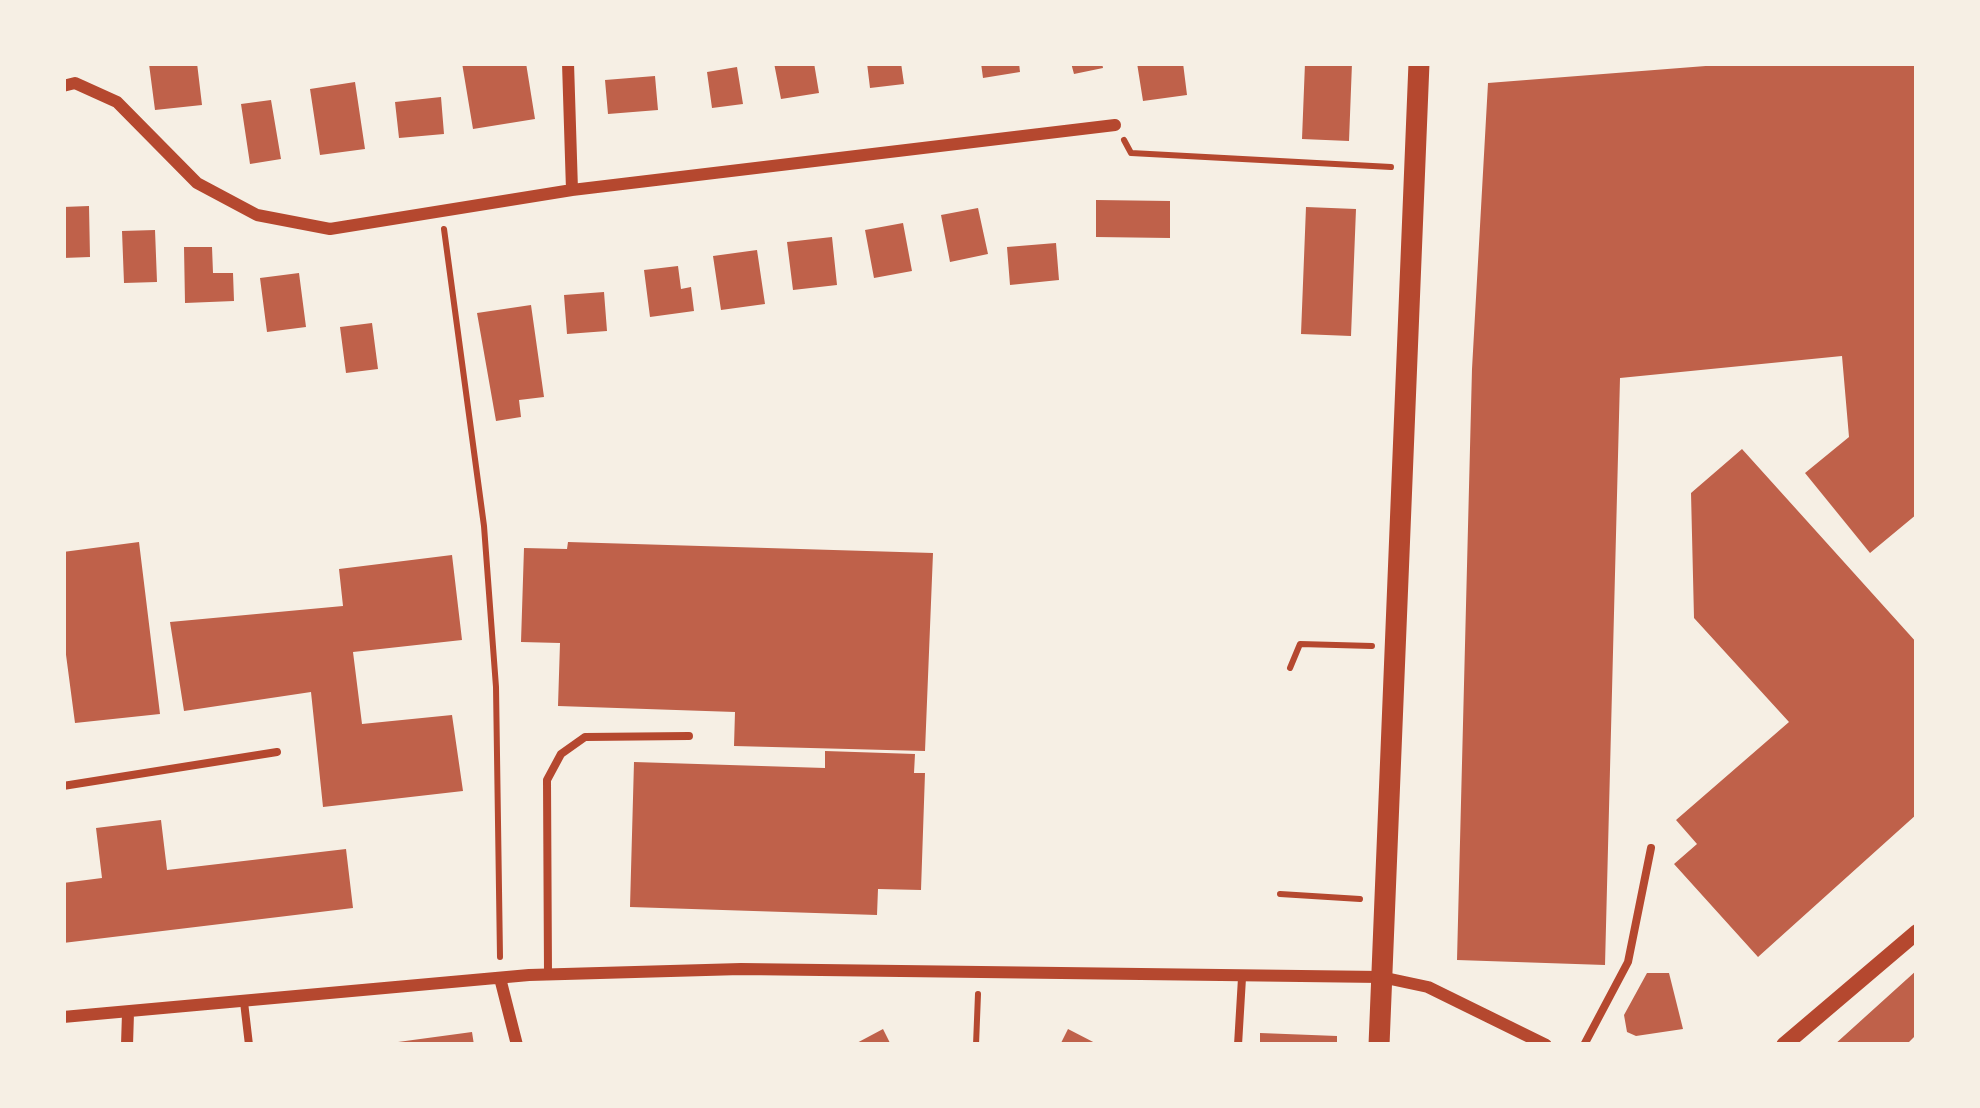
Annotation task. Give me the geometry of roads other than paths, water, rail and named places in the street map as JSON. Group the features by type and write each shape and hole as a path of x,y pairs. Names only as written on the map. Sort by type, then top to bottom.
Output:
{"main road":[{"path":"1379,1045 1419,63"}],"street":[{"path":"568,63 572,190"},
{"path":"63,86 74,83 117,102 197,183 257,215 330,229 572,190 1115,125"},
{"path":"1784,1045 1917,932"},
{"path":"63,1017 548,974 741,968 1381,977 1428,988 1546,1045"},
{"path":"500,978 517,1045"},
{"path":"127,1045 128,1013"}],"lane":[{"path":"548,974 548,780 561,754 585,737 689,736"},
{"path":"63,786 277,752"},
{"path":"1584,1045 1628,962 1651,848"},
{"path":"1238,1045 1242,978"},
{"path":"244,1003 249,1045"}]}
